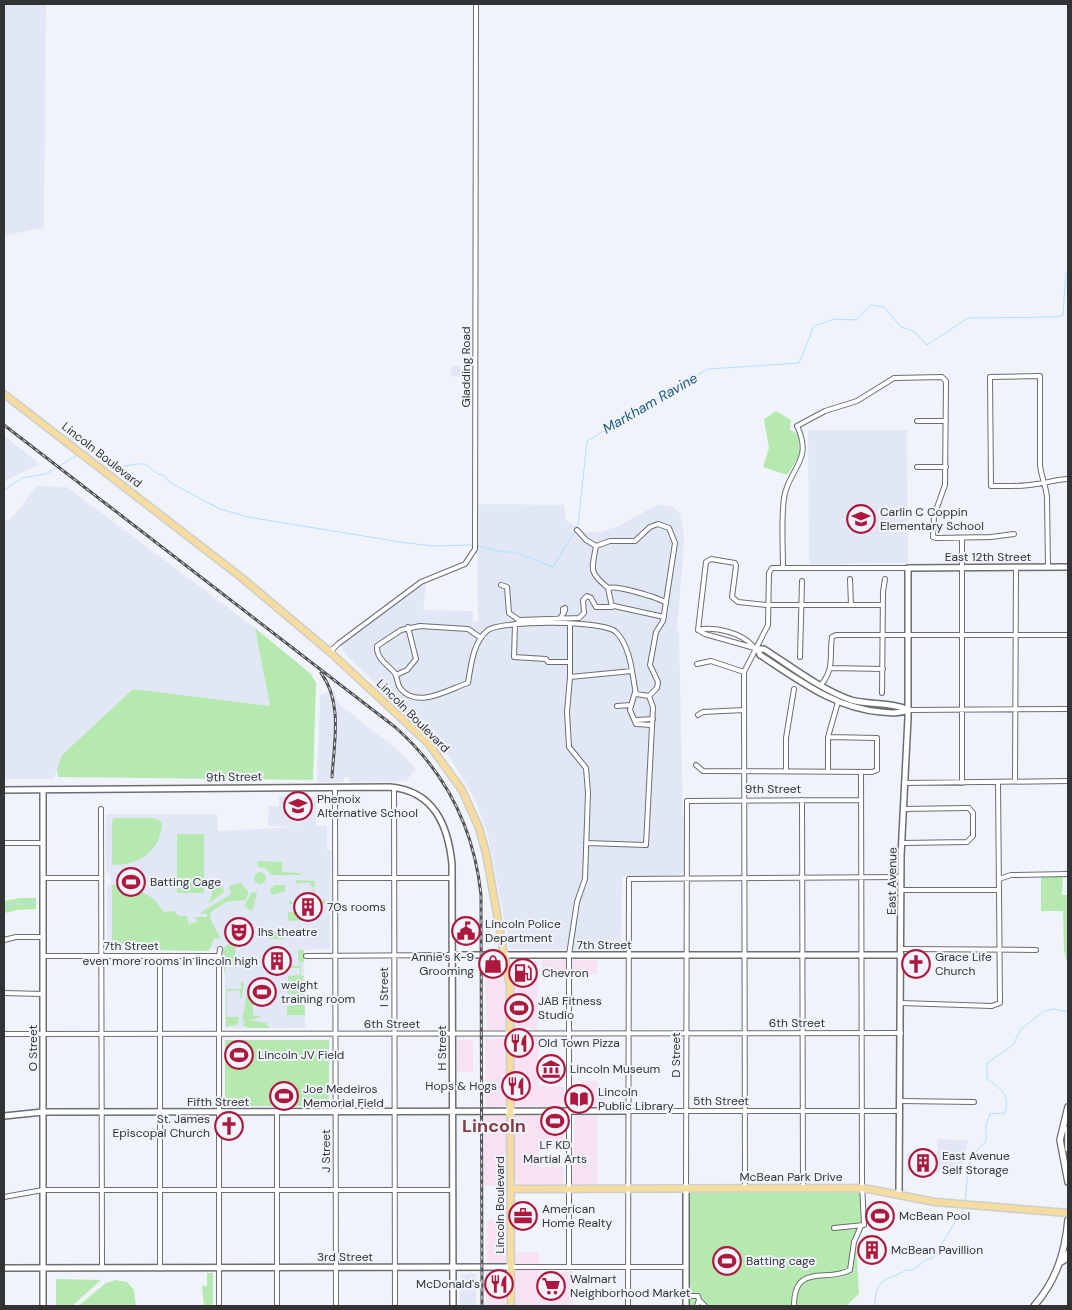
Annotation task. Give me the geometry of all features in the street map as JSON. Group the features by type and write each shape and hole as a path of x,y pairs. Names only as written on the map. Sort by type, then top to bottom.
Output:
{"main road":[{"name":"Lincoln Boulevard","path":"4,394 242,578 330,652 428,743 462,790 483,840 510,987 511,1306"},
{"path":"1068,1107 1060,1140 1068,1182"},
{"path":"1068,1129 1068,1149"},
{"name":"McBean Park Drive","path":"511,1189 863,1188 948,1204 1068,1213"},
{"path":"1034,1306 1048,1289 1062,1262 1068,1220"},
{"path":"1062,1262 1066,1259 1068,1253"}],"street":[{"name":"Gladding Road","path":"330,652 420,582 465,564 475,548 476,4"},
{"path":"784,568 784,498 802,458 804,448 797,426 825,411 857,401 894,378 922,376 945,378 946,467 944,490 934,516 932,533 936,538 1014,534"},
{"path":"1048,567 1048,497 1044,482 1040,465 1040,376 990,377 991,486 1028,485 1044,482 1068,479"},
{"path":"917,421 946,421"},
{"path":"916,467 946,467"},
{"path":"596,546 610,540 635,542 650,527 658,524 669,528 675,543 664,617 656,632 650,667 658,682 656,688 649,696"},
{"path":"577,530 586,540 596,546"},
{"path":"962,538 962,783"},
{"path":"596,546 592,562 593,573 598,580 608,588 618,588 648,597 659,598 666,603"},
{"path":"698,630 702,586 708,559 735,563 734,600 747,604 883,605"},
{"path":"1015,781 1016,566"},
{"name":"East 12th Street","path":"908,568 1068,566"},
{"path":"745,1188 744,672 768,625 770,605 769,573 772,568 908,568"},
{"name":"East Avenue","path":"899,1194 901,878 908,718 908,568"},
{"path":"850,579 851,605"},
{"path":"882,693 883,605 886,579"},
{"path":"800,657 802,581"},
{"path":"501,585 507,587 508,613 519,622 599,625 615,630 625,646 636,692 633,694 630,710 637,725 652,725"},
{"path":"608,588 608,596 614,606"},
{"path":"481,638 468,629 439,626 408,627 392,634 378,646 379,657 396,675 400,687 406,693 428,698 468,683 474,653 481,638 494,627 561,616 581,617 584,611 583,600 587,596 597,608 614,606 664,617"},
{"path":"519,622 516,625 514,657 546,658 548,662 570,662"},
{"path":"569,1267 569,955 576,902 584,879 588,793 586,768 569,747 567,712 570,677 570,624"},
{"path":"396,675 416,659 408,627"},
{"path":"698,630 710,628 731,633 749,641 756,647 760,655 818,693 838,702 872,711 901,713 908,710 1068,708"},
{"path":"698,630 744,646 764,649 821,685 853,700 873,705 901,706 908,710"},
{"path":"821,685 831,668 832,642 836,635 1068,635"},
{"path":"410,658 414,662"},
{"path":"697,664 712,661 744,672"},
{"path":"831,668 883,668"},
{"path":"570,677 632,671"},
{"path":"786,771 788,720 794,689"},
{"path":"636,692 649,696"},
{"path":"586,843 646,845 653,719 653,708 649,696"},
{"path":"828,771 828,737 831,721 838,702 853,700"},
{"path":"901,706 908,702"},
{"path":"618,706 631,705"},
{"path":"698,715 703,712 744,710"},
{"path":"901,713 908,718"},
{"path":"636,720 653,719"},
{"path":"696,765 703,771 861,772 877,770 877,738 828,737"},
{"path":"794,1306 798,1287 806,1278 818,1274 842,1274 850,1270 853,1264 854,1242 864,1227 861,772"},
{"path":"904,784 1068,781"},
{"path":"901,1004 998,1005 1000,949 998,782"},
{"name":"J Street","path":"336,787 336,1306"},
{"name":"9th Street","path":"4,790 394,787 423,798"},
{"name":"I Street","path":"394,787 394,1306"},
{"name":"O Street","path":"42,790 43,1306"},
{"name":"H Street","path":"423,798 436,811 446,835 451,856 453,1306"},
{"name":"9th Street","path":"687,804 690,799 862,800"},
{"path":"802,800 803,1188"},
{"name":"D Street","path":"686,1306 687,804"},
{"path":"903,809 970,808 973,813 973,836 967,842 903,843"},
{"path":"101,809 102,1267"},
{"path":"4,843 42,843"},
{"path":"999,879 1011,875 1068,874"},
{"path":"43,878 101,878"},
{"path":"336,878 452,878"},
{"path":"628,1306 629,879 901,878"},
{"path":"901,890 999,890"},
{"path":"4,940 16,937 43,937"},
{"path":"219,1306 218,956 220,949"},
{"path":"901,952 1000,949 1036,950"},
{"name":"7th Street","path":"306,956 862,955 901,952"},
{"name":"7th Street","path":"43,956 218,956"},
{"path":"160,956 160,1268"},
{"path":"4,994 43,994"},
{"name":"6th Street","path":"4,1034 901,1033"},
{"path":"901,1101 974,1102"},
{"name":"5th Street","path":"452,1111 901,1111"},
{"name":"Fifth Street","path":"43,1112 452,1111"},
{"path":"4,1116 43,1112"},
{"path":"277,1112 277,1306"},
{"path":"4,1197 43,1190 452,1190"},
{"path":"834,1228 864,1227"},
{"name":"3rd Street","path":"4,1268 686,1267"},
{"path":"686,1296 698,1296 705,1306"},
{"path":"697,1306 699,1300"}],"shaded area":[{"path":"4,4 46,4 44,227 4,236"},
{"path":"456,365 462,371 456,377 450,371"},
{"path":"808,430 907,430 908,563 809,564"},
{"path":"4,436 40,464 4,481"},
{"path":"37,486 67,487 255,628 270,706 133,689 62,755 54,779 4,779 4,519 10,520"},
{"path":"477,504 564,505 566,520 585,532 601,532 619,526 658,504 673,507 680,514 684,534 677,629 679,632 684,870 679,875 622,877 621,948 576,950 510,949 488,836 475,799 456,767 438,743 345,654 343,649 342,640 414,586 426,584 423,610 473,611 473,622 478,621"},
{"path":"334,690 338,703 400,752 416,769 406,781 349,782 349,777 345,777 344,782 317,782 320,695"},
{"path":"279,796 316,797 316,826 327,826 327,850 331,850 330,949 304,950 305,1028 225,1028 225,949 110,951 107,942 107,885 111,884 110,874 106,872 106,814 217,814 218,831 300,827 268,826 269,806 279,806"},
{"path":"542,960 597,960 597,974 542,974"},
{"path":"516,961 538,961 538,1030 514,1028 511,969"},
{"path":"485,978 503,979 506,994 507,1028 504,1030 487,1030"},
{"path":"515,1037 539,1037 539,1086 564,1087 564,1106 514,1106"},
{"path":"503,1038 505,1040 506,1106 486,1108 485,1039"},
{"path":"457,1040 473,1040 473,1072 457,1072"},
{"path":"583,1081 598,1081 598,1091 606,1091 606,1106 583,1107"},
{"path":"483,1116 506,1116 507,1186 484,1186"},
{"path":"515,1116 564,1116 563,1148 538,1148 538,1167 564,1167 563,1184 520,1185 515,1181"},
{"path":"575,1116 597,1116 598,1184 595,1185 572,1184"},
{"path":"937,1139 968,1140 961,1172 907,1172 907,1154 937,1154"},
{"path":"506,1220 506,1306 486,1306 487,1221"},
{"path":"516,1252 538,1252 539,1272 571,1271 572,1306 516,1306"},
{"path":"462,1274 476,1274 476,1306 460,1306 460,1276"}],"green space":[{"path":"776,411 791,420 790,430 798,434 800,455 787,475 763,467 769,448 764,419"},
{"path":"255,628 311,674 316,683 313,780 58,777 57,770 62,755 133,689 270,706"},
{"path":"114,818 153,818 162,822 158,841 153,849 139,859 112,865 112,821"},
{"path":"177,834 204,834 204,893 177,893"},
{"path":"257,861 282,862 282,872 301,873 301,875 272,875 265,868 258,867"},
{"path":"262,872 265,873 265,883 258,884 255,883 254,876 255,873"},
{"path":"1041,877 1063,877 1062,895 1068,895 1068,966 1064,950 1063,911 1041,911"},
{"path":"213,879 221,881 224,892 208,904 212,894"},
{"path":"121,880 141,880 139,890 154,899 164,912 173,911 179,916 187,916 189,924 197,922 195,917 207,917 207,914 200,913 231,894 229,886 241,883 249,893 245,900 226,902 211,912 210,919 221,939 214,938 209,951 146,950 146,944 114,944 112,941 112,885 120,885"},
{"path":"296,880 316,881 314,889 317,903 325,900 325,904 289,904 289,900 293,903 310,903 313,899 313,887 310,886 310,883 298,883 296,885"},
{"path":"274,885 285,885 285,891 272,895 270,890"},
{"path":"252,892 257,893 252,911 244,906"},
{"path":"36,898 36,909 4,913 4,901"},
{"path":"288,912 307,912 307,920 288,921"},
{"path":"285,932 285,939 269,939 269,933"},
{"path":"229,943 234,943 236,947 234,961 243,963 243,965 226,966 224,974 223,949"},
{"path":"269,950 285,950 285,957 269,957"},
{"path":"298,950 304,950 304,961 300,963 301,966 298,959"},
{"path":"288,965 301,966 301,976 304,976 302,981 288,981 288,976 300,975 300,968 288,968"},
{"path":"241,982 244,982 242,998 240,998 240,990 227,991 227,1017 239,1017 238,1024 226,1027 226,989 241,989"},
{"path":"248,986 253,1004 253,1015 262,1017 242,1022"},
{"path":"304,988 305,1015 287,1015 287,1006 298,1005 298,995 288,993 288,989"},
{"path":"248,1020 266,1023 270,1028 249,1028 242,1025"},
{"path":"225,1040 329,1040 329,1106 225,1106"},
{"path":"687,1190 863,1190 864,1226 856,1243 859,1294 846,1306 687,1306"},
{"path":"207,1273 213,1273 213,1306 204,1306 202,1286 207,1286"},
{"path":"56,1279 101,1280 72,1306 56,1306"},
{"path":"116,1280 127,1282 134,1290 136,1306 78,1306 106,1283"}],"water":[{"name":"McBean Pool","path":"880,1210 886,1216 880,1222 874,1216"}],"waterway":[{"name":"Markham Ravine","path":"478,546 503,552 515,552 553,567 578,526 587,441 708,369 799,363 814,326 834,319 857,320 870,305 884,307 901,327 915,332 927,345 968,318 1058,317 1063,315 1066,272 1068,270"},
{"name":"Markham Ravine","path":"84,452 94,452 113,469 135,464 145,464 158,474 165,476 169,482 220,509 248,517 400,542 432,546 472,545"},
{"name":"Markham Ravine","path":"4,490 22,478 46,474 79,454"},
{"path":"4,906 19,902 37,903"},
{"path":"965,1202 967,1176 971,1161 974,1154 986,1142 986,1125 990,1114 1005,1113 1005,1097 987,1079 987,1063 1013,1045 1021,1029 1044,1011 1054,1009 1068,1012"},
{"path":"874,1306 876,1292 882,1282 906,1270 912,1270 926,1260 933,1258 964,1208"}],"railway":[{"path":"4,425 395,727 413,744 443,782 464,824 472,847 481,895 482,1306"},
{"path":"321,673 328,684 335,710 336,723 332,777"}],"place":[{"name":"Carlin C Coppin Elementary School","path":"861,519"},
{"name":"Phenoix Alternative School","path":"298,806"},
{"name":"Batting Cage","path":"131,882"},
{"name":"70s rooms","path":"308,907"},
{"name":"Lincoln Police Department","path":"466,931"},
{"name":"lhs theatre","path":"239,932"},
{"name":"even more rooms in lincoln high","path":"277,961"},
{"name":"Annie’s K-9 Grooming","path":"493,964"},
{"name":"Grace Life Church","path":"916,964"},
{"name":"Chevron","path":"523,973"},
{"name":"weight training room","path":"262,992"},
{"name":"JAB Fitness Studio","path":"519,1008"},
{"name":"Old Town Pizza","path":"519,1043"},
{"name":"Lincoln JV Field","path":"239,1055"},
{"name":"Lincoln Museum","path":"551,1069"},
{"name":"Hops & Hogs","path":"516,1086"},
{"name":"Joe Medeiros Memorial Field","path":"284,1096"},
{"name":"Lincoln Public Library","path":"579,1099"},
{"name":"LF KD Martial Arts","path":"555,1121"},
{"name":"St. James Episcopal Church","path":"229,1126"},
{"name":"East Avenue Self Storage","path":"923,1163"},
{"name":"American Home Realty","path":"523,1216"},
{"name":"McBean Pool","path":"880,1216"},
{"name":"McBean Pavillion","path":"872,1250"},
{"name":"Batting cage","path":"727,1261"},
{"name":"McDonald's","path":"499,1284"},
{"name":"Walmart Neighborhood Market","path":"551,1286"}],"district":[{"name":"Lincoln","path":"494,1126"}]}
